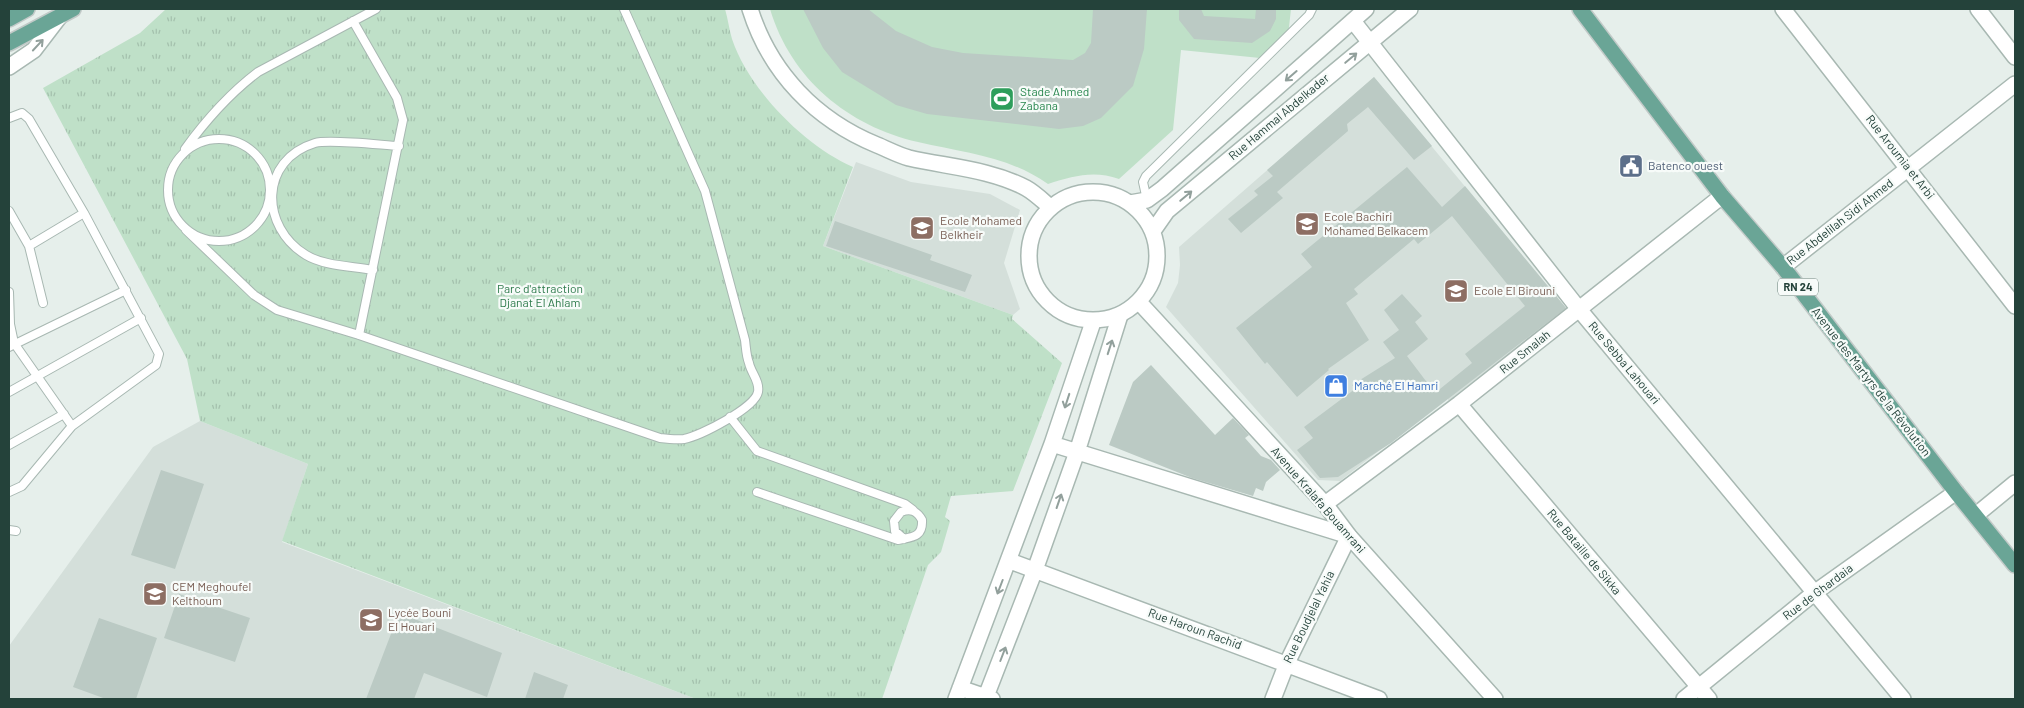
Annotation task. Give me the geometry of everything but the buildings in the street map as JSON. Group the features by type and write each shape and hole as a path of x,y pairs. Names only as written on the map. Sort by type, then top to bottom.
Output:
{"main road":[{"path":"9,19 27,9"},
{"name":"Avenue des Martyrs de la Révolution","path":"1580,9 1722,196 1783,267 1956,492 2015,565"},
{"path":"9,43 67,12"}],"street":[{"path":"750,9 767,51 787,81 812,107 863,139 907,157 981,171 1027,189 1050,207"},
{"path":"1130,203 1147,200 1162,189 1366,9"},
{"name":"Rue Hammal Abdelkader","path":"1153,231 1167,211 1410,9"},
{"name":"Rue Aroumia et Arbi","path":"1783,9 2015,306"},
{"path":"1978,9 2015,57"},
{"path":"9,67 34,50 67,12"},
{"name":"Rue Sebba Lahouari","path":"1352,21 1578,308 1903,699"},
{"name":"Rue Abdelilah Sidi Ahmed","path":"1783,267 2015,84"},
{"path":"1078,193 1110,194 1130,203 1141,212 1153,231 1158,256 1154,280 1139,302 1120,316 1093,322 1064,315 1040,295 1030,276 1027,254 1034,228 1050,207 1078,193"},
{"name":"Rue Smalah","path":"1325,504 1459,404 1722,196"},
{"name":"Avenue Kralafa Bouamrani","path":"1139,302 1325,504 1349,536 1495,699"},
{"path":"1093,322 1010,561 958,694 988,698 1077,452 1120,316"},
{"name":"Rue Bataille de Sikka","path":"1459,404 1704,693"},
{"path":"1052,444 1349,536"},
{"path":"1976,515 2015,483"},
{"name":"Rue de Ghardaia","path":"1684,699 1704,693 1814,593 1956,492"},
{"name":"Rue Boudjelal Yahia","path":"1273,699 1287,663 1349,536"},
{"name":"Rue Haroun Rachid","path":"1010,561 1379,699"}],"lane":[{"path":"376,9 258,72 242,84 206,120 175,163 168,179 167,197 173,214 186,230 264,303 277,310 359,335 660,438 686,439 730,417 753,402 758,393 758,383 748,361 745,340 704,191 624,9"},
{"path":"1147,200 1143,182 1146,176 1309,15 1312,9"},
{"path":"353,21 402,109 402,130 399,146 359,335"},
{"path":"9,118 22,113 29,119 84,213 157,347 159,354 156,365 72,426 22,486 9,492"},
{"path":"175,163 187,150 203,141 221,139 238,143 254,152 267,172 282,232 292,245 307,255 322,261 372,270"},
{"path":"186,230 201,239 219,242 237,239 252,230 259,223 268,207 270,189 278,170 288,158 302,148 317,142 399,146"},
{"path":"9,211 29,246 43,303"},
{"path":"29,246 84,213"},
{"path":"12,345 126,290"},
{"path":"9,292 12,345 38,377 72,426"},
{"path":"9,392 141,318"},
{"path":"9,445 64,414"},
{"path":"730,417 757,451 905,504 916,512 922,520 921,530 914,537 890,537 757,492"},
{"path":"904,538 895,531 893,526 896,517 906,510 916,512"}],"shaded area":[{"path":"1374,77 1566,308 1450,403 1447,398 1340,481 1318,480 1166,307 1178,283 1179,247"},
{"name":"Ecole Mohamed Belkheir","path":"856,162 911,182 990,194 1020,210 1004,263 1020,309 1013,315 823,246"},
{"path":"200,421 308,464 282,542 696,699 9,699 9,646 153,447"}],"green space":[{"name":"Parc d'attraction Djanat El Ahlam","path":"166,9 725,9 732,39 740,58 751,78 765,96 798,131 835,158 853,167 823,246 1013,315 1012,319 1062,363 1013,491 951,496 945,517 950,521 941,552 928,565 882,699 696,699 282,541 308,464 200,421 187,359 43,88 140,33"},
{"name":"Stade Ahmed Zabana","path":"770,9 1291,9 1288,36 1260,58 1181,50 1173,130 1119,179 1110,176 1084,175 1048,184 1002,161 892,135 846,111 826,96 808,78 792,57"}],"place":[{"name":"Stade Ahmed Zabana","path":"1002,99"},
{"name":"Batenco ouest","path":"1631,166"},
{"name":"Ecole Bachiri Mohamed Belkacem","path":"1307,224"},
{"name":"Ecole Mohamed Belkheir","path":"922,228"},
{"name":"Ecole El Birouni","path":"1456,291"},
{"name":"Marché El Hamri","path":"1336,386"},
{"name":"CEM Meghoufel Kelthoum","path":"155,594"},
{"name":"Lycée Bouni El Houari","path":"371,620"}]}
